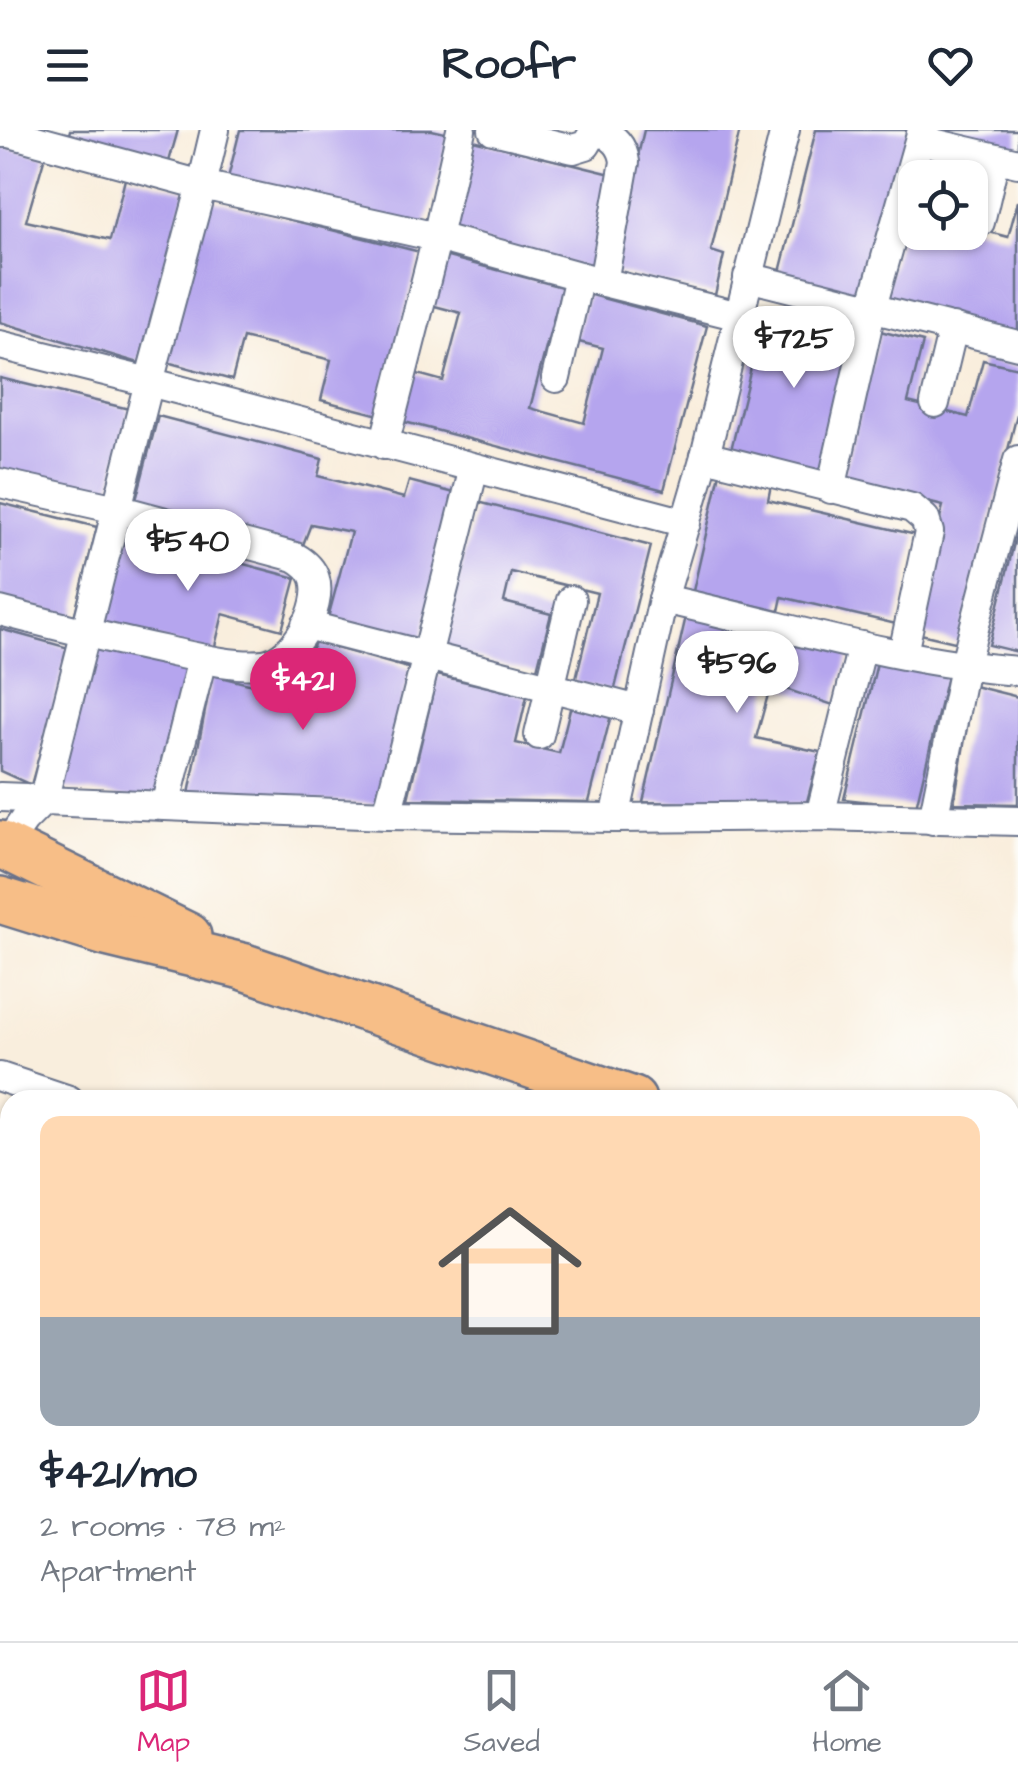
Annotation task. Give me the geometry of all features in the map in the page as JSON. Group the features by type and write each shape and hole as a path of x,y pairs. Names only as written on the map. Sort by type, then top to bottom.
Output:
{"main road":[{"path":"2,855 153,918 242,966"},
{"path":"0,900 106,934 242,966 605,1090"}],"street":[{"path":"2,855 44,797 215,130"},
{"path":"384,445 461,130"},
{"path":"493,130 573,148 586,146 597,130 616,140 624,152 626,162 591,279 556,378"},
{"path":"615,818 664,599 705,456 785,130"},
{"path":"0,133 202,186 437,237 738,316"},
{"path":"831,490 872,307 921,135 1007,160 988,204"},
{"path":"748,276 1018,344"},
{"path":"935,403 953,328"},
{"path":"0,345 686,522"},
{"path":"705,456 912,508 925,519 929,532 903,654"},
{"path":"933,820 964,667 1018,460"},
{"path":"387,815 474,468"},
{"path":"0,483 117,509 294,557 304,562 315,577 316,586 306,625 292,649 281,658 260,664 202,659 85,634 0,610"},
{"path":"664,599 862,646 964,667 1018,672"},
{"path":"540,735 570,600"},
{"path":"306,625 639,710"},
{"path":"820,816 862,646"},
{"path":"165,806 202,659"},
{"path":"0,775 44,797"},
{"path":"0,798 387,815 820,816 1018,821"},
{"path":"0,1078 38,1090"}],"building":[{"path":"70,130 178,130 168,165 68,138"},
{"path":"240,130 432,130 449,134 424,229 228,178"},
{"path":"644,130 740,130 711,251 724,255 715,295 611,271"},
{"path":"816,130 911,130 904,160 898,160 898,182 869,298 779,276"},
{"path":"933,130 1018,130 1018,152"},
{"path":"469,139 615,175 591,270 446,233"},
{"path":"0,146 45,156 26,221 110,240 126,175 186,191 139,363 0,322"},
{"path":"923,147 968,159 968,160 920,160"},
{"path":"207,199 420,252 379,415 321,400 331,360 243,338 232,380 167,362"},
{"path":"1018,201 1018,339 882,303 898,245 898,250 988,250 988,232 1008,237"},
{"path":"444,256 562,287 530,408 584,423 603,348 575,341 587,294 707,326 664,490 401,421 414,373 443,381 461,313 431,305"},
{"path":"766,306 857,328 821,476 730,454"},
{"path":"880,331 923,342 908,402 968,417 983,360 1018,368 1018,410 959,643 912,632 943,506 842,481"},
{"path":"0,378 129,409 107,500 0,474"},
{"path":"158,416 322,459 318,476 404,498 409,481 458,494 421,641 328,618 351,532 311,524 301,550 135,504"},
{"path":"720,473 771,485 768,500 916,535 896,624 782,597 779,611 693,591"},
{"path":"478,502 651,546 614,692 575,682 597,593 511,572 504,602 551,614 536,673 441,649"},
{"path":"0,503 97,527 74,617 0,599"},
{"path":"123,532 296,578 282,630 223,614 213,654 98,624"},
{"path":"1018,532 1018,652 989,645"},
{"path":"687,612 850,651 833,705 771,684 756,738 820,752 806,805 643,802"},
{"path":"0,629 69,648 31,785 0,771"},
{"path":"315,642 411,669 377,804 189,794 212,675 294,695"},
{"path":"93,643 194,667 159,803 59,787"},
{"path":"878,659 947,676 916,807 844,799"},
{"path":"437,675 527,696 516,743 559,753 571,705 611,715 589,802 408,799"},
{"path":"974,686 1018,697 1018,804 954,803"}]}
